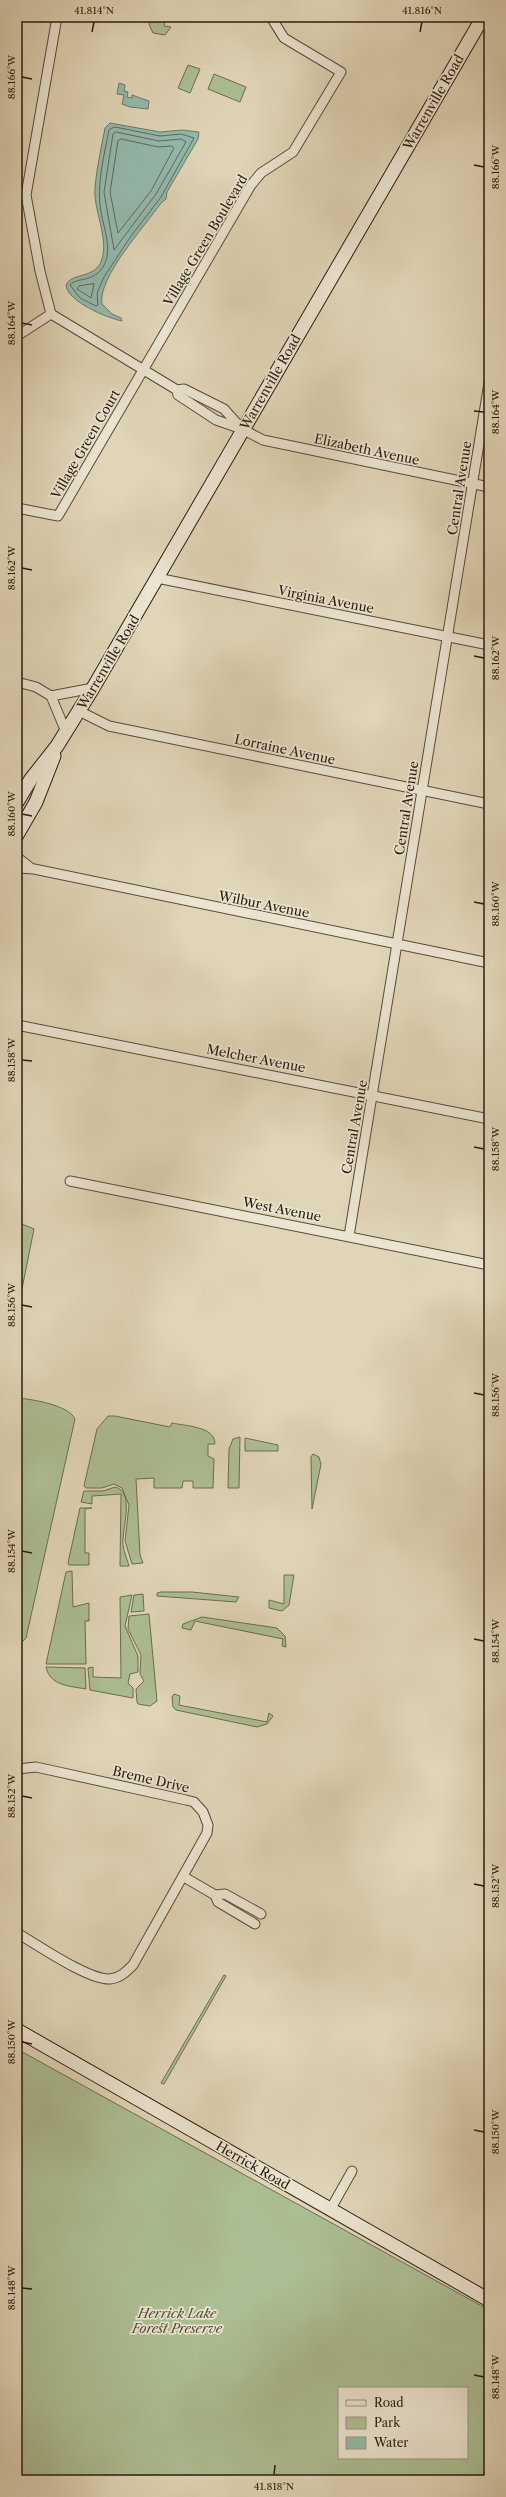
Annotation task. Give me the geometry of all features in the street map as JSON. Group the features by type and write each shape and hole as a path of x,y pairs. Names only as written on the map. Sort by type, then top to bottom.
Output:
{"main road":[{"name":"Warrenville Road","path":"17,802 31,779 57,746 79,711 483,17"},
{"name":"Warrenville Road","path":"17,835 44,786 57,746"},
{"name":"Herrick Road","path":"17,2030 489,2300"}],"street":[{"path":"57,17 26,195 40,271 51,314 177,390 184,389 224,409 242,429"},
{"name":"Village Green Boulevard","path":"144,370 251,185 261,173 293,152 342,72 284,38 271,17"},
{"path":"17,336 51,314"},
{"name":"Village Green Court","path":"17,508 58,516 144,370"},
{"name":"Central Avenue","path":"349,1236 489,383"},
{"path":"177,390 178,395 216,420 242,429"},
{"name":"Elizabeth Avenue","path":"242,429 262,440 489,487"},
{"name":"Virginia Avenue","path":"157,578 489,645"},
{"path":"17,682 36,687 51,696 66,732"},
{"path":"51,696 92,688"},
{"name":"Lorraine Avenue","path":"79,711 109,726 489,804"},
{"name":"Wilbur Avenue","path":"17,857 34,869"},
{"name":"Wilbur Avenue","path":"17,868 34,869 489,963"},
{"name":"Melcher Avenue","path":"17,1025 489,1118"},
{"name":"West Avenue","path":"70,1181 489,1265"},
{"name":"Breme Drive","path":"17,1769 36,1767 194,1802 206,1817 207,1833 184,1877 133,1965 126,1972 115,1978 93,1976 17,1933"},
{"path":"184,1877 215,1895 225,1894 261,1914"},
{"path":"215,1895 218,1902 255,1924"},
{"path":"330,2210 352,2171"}],"green space":[{"path":"151,17 166,17 164,26 171,27 165,35 153,33 149,24"},
{"path":"188,65 200,69 190,93 178,88"},
{"path":"214,74 246,87 240,102 208,89"},
{"path":"17,1222 34,1229 17,1314"},
{"path":"17,1398 40,1401 58,1406 71,1414 75,1419 26,1638 17,1647"},
{"path":"108,1416 115,1416 170,1427 172,1423 191,1426 205,1430 214,1438 215,1444 208,1444 208,1456 214,1459 213,1488 193,1488 193,1481 183,1481 182,1488 154,1488 154,1478 136,1479 140,1555 143,1563 132,1564 125,1541 129,1505 122,1488 114,1484 102,1488 86,1488 84,1486 97,1429"},
{"path":"240,1437 239,1488 228,1488 229,1449 233,1439"},
{"path":"245,1438 278,1445 278,1451 245,1451"},
{"path":"313,1454 319,1457 321,1464 312,1509 311,1457"},
{"path":"115,1487 121,1490 125,1496 126,1513 123,1545 129,1566 120,1566 121,1494 92,1496 92,1504 81,1502 84,1491 103,1491"},
{"path":"80,1508 92,1508 85,1509 85,1553 89,1553 89,1565 69,1565 68,1563"},
{"path":"72,1571 73,1607 89,1603 89,1621 85,1621 86,1664 46,1664 66,1572"},
{"path":"284,1575 294,1575 289,1605 282,1611 269,1608 269,1600 284,1604"},
{"path":"161,1592 192,1592 239,1597 236,1602 157,1596 157,1593"},
{"path":"143,1594 144,1611 131,1612 134,1595"},
{"path":"132,1595 125,1626 138,1656 138,1672 130,1674 128,1683 133,1688 133,1698 90,1690 88,1668 93,1667 93,1677 121,1678 120,1597"},
{"path":"149,1614 157,1701 150,1706 138,1704 137,1702 136,1689 144,1681 140,1674 141,1655 128,1629 129,1616"},
{"path":"202,1617 277,1628 285,1636 286,1647 282,1646 283,1639 195,1621 191,1630 182,1628 183,1624"},
{"path":"46,1667 85,1668 86,1689 67,1686 56,1682 48,1673"},
{"path":"174,1694 180,1696 179,1705 267,1722 269,1713 273,1716 267,1724 257,1727 176,1710 173,1707 172,1697"},
{"path":"224,1975 226,1976 164,2084 161,2083"},
{"name":"Herrick Lake Forest Preserve","path":"17,2049 489,2310 489,2480 17,2480"}],"water":[{"path":"119,83 125,85 124,91 128,92 127,97 132,98 132,95 149,101 148,109 130,107 122,104 124,95 117,94"},
{"path":"110,123 160,132 182,130 199,132 198,139 167,192 166,199 161,203 124,252 107,280 102,293 102,304 112,314 121,318 122,321 107,317 81,303 74,298 66,286 72,279 94,270 99,266 102,259 104,243 96,203 95,188 98,162 105,128"}]}
